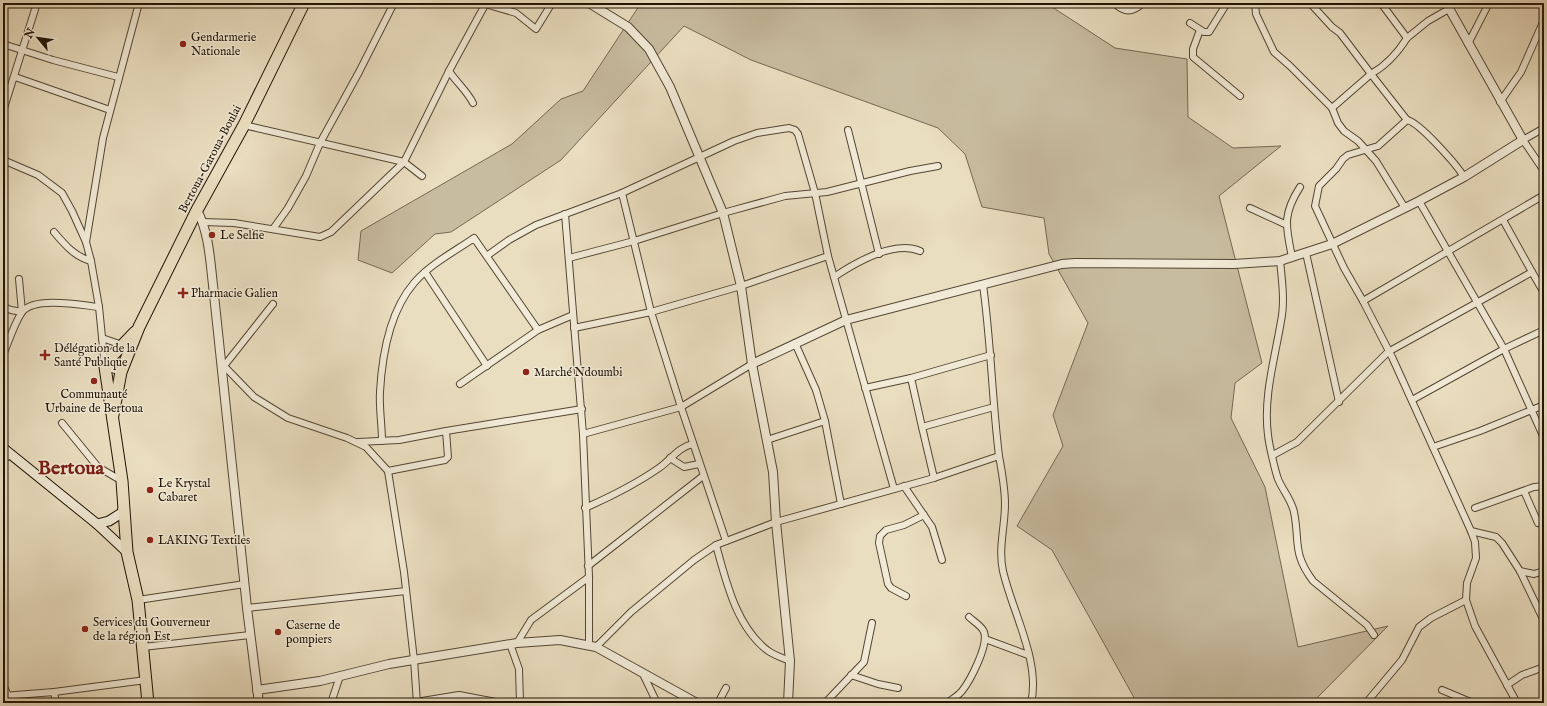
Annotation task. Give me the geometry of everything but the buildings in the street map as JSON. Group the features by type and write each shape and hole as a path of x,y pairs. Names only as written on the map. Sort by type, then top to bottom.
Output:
{"highway":[{"name":"Bertoua-Garoua-Boulai","path":"113,415 126,347 139,327 197,210 244,125 304,3"},
{"name":"Bertoua-Garoua-Boulai","path":"105,367 112,356 126,347"},
{"path":"105,367 122,481 127,552 138,600 148,703"}],"main road":[{"path":"5,454 97,524 127,552"},
{"path":"97,524 117,517 123,512 123,509"}],"street":[{"path":"3,112 37,3"},
{"path":"86,242 103,138 138,3"},
{"path":"273,229 288,208 306,176 320,143 359,72 394,3"},
{"path":"203,222 234,223 320,237 326,236 404,162 484,4 516,13 536,28 552,3"},
{"path":"1114,3 1121,9 1130,11 1136,10 1143,3"},
{"path":"1190,23 1206,32 1211,30 1227,3"},
{"path":"1255,3 1256,14 1274,52 1332,108 1340,127 1367,150 1388,177 1405,208"},
{"path":"1310,3 1340,34 1407,120 1417,126 1443,150 1464,177"},
{"path":"1380,3 1407,38"},
{"path":"1468,44 1489,3"},
{"path":"592,4 628,27 649,49 670,87 723,213 741,286 752,364 773,472 776,522 790,661 788,703"},
{"path":"1332,108 1371,74 1384,66 1398,52 1407,38 1447,6 1500,102 1544,171"},
{"path":"1500,102 1521,72 1544,20"},
{"path":"1200,30 1193,49 1194,57 1240,96"},
{"path":"3,44 23,51 118,77"},
{"path":"449,71 457,82 467,91 473,104"},
{"path":"14,77 110,110"},
{"path":"1407,120 1378,146 1348,155 1343,159 1336,169 1319,186 1315,206 1332,244 1363,301 1412,400 1471,531 1475,542 1476,558 1467,583 1466,600 1475,626 1517,703"},
{"path":"244,125 404,162 422,176"},
{"path":"488,255 509,240 536,225 622,193 700,156 749,136 789,128 795,130 798,134 815,193 828,256 894,489"},
{"path":"583,434 681,407 752,364 846,320 1062,264 1234,264 1280,261 1306,253 1332,244 1419,201 1464,177 1544,128"},
{"path":"848,130 878,254"},
{"path":"3,160 38,175 62,193 86,242 91,261 99,307 105,367 121,372"},
{"path":"569,258 634,241 723,213 785,196 815,193 861,184 910,171 938,166"},
{"path":"1292,257 1287,225 1290,203 1300,187"},
{"path":"622,193 651,312 699,464 726,541"},
{"path":"1363,301 1544,195"},
{"path":"1419,201 1504,349 1544,438"},
{"path":"1250,208 1287,225"},
{"path":"197,210 203,222 208,241 223,366 247,608 259,703"},
{"path":"565,214 582,409 592,646"},
{"path":"1503,220 1544,293"},
{"path":"54,232 67,247 81,258 91,261"},
{"path":"382,441 380,393 388,343 394,318 402,300 414,283 444,257 474,238 488,255 538,330"},
{"path":"834,277 852,265 878,254 904,247 920,251"},
{"path":"1306,253 1339,402"},
{"path":"574,328 651,312 741,286 828,256"},
{"path":"1280,261 1282,320 1274,353 1268,408 1268,436 1278,480 1292,506 1297,549 1306,572 1313,581 1367,625 1374,635"},
{"path":"425,272 487,366"},
{"path":"1273,455 1297,442 1388,352 1532,272"},
{"path":"3,354 22,312 20,279"},
{"path":"983,285 991,354 999,456 1004,487 1005,505 1002,564 1022,628 1034,681 1031,703"},
{"path":"3,307 22,312 32,306 59,302 99,307"},
{"path":"223,366 273,304"},
{"path":"460,384 538,330 573,315"},
{"path":"1412,400 1504,349 1544,330"},
{"path":"102,338 126,347"},
{"path":"795,343 816,390 825,421 841,504"},
{"path":"865,388 911,378 991,354"},
{"path":"223,366 254,397 288,418 347,438 366,447 388,471 406,591 414,660 416,702 459,695 501,703"},
{"path":"911,378 934,478"},
{"path":"1433,447 1480,431 1544,405"},
{"path":"922,427 994,407"},
{"path":"357,443 382,441 582,409"},
{"path":"767,440 825,421"},
{"path":"62,423 98,467 122,481"},
{"path":"388,471 445,460 448,457 446,431"},
{"path":"585,508 643,478 659,468 682,448 693,444"},
{"path":"592,646 694,560 716,545 776,522 934,478 999,456"},
{"path":"670,458 684,467 699,464"},
{"path":"588,566 703,476"},
{"path":"904,486 932,527 942,560"},
{"path":"1475,508 1534,487 1544,486"},
{"path":"1524,491 1538,523"},
{"path":"906,596 891,588 888,584 879,543 880,536 886,530 904,525 924,515"},
{"path":"1471,531 1478,531 1499,539 1520,570 1544,621"},
{"path":"716,545 725,579 738,610 751,635 768,651 790,661"},
{"path":"1520,570 1534,574 1544,571"},
{"path":"1528,586 1534,574"},
{"path":"520,703 518,669 513,644 531,620 589,577"},
{"path":"138,600 245,584"},
{"path":"247,608 406,591"},
{"path":"1366,703 1402,660 1419,627 1431,618 1466,600"},
{"path":"947,703 957,696 966,686 978,663 985,639 982,628 968,617"},
{"path":"825,703 864,662 872,623"},
{"path":"143,647 250,635"},
{"path":"985,639 1007,646 1028,656"},
{"path":"257,690 320,681 414,660 513,644 560,640 592,646 697,703"},
{"path":"1507,686 1522,675 1544,667"},
{"path":"642,672 657,703"},
{"path":"851,675 878,684 898,688"},
{"path":"331,703 340,676"},
{"path":"3,684 6,698 146,680"},
{"path":"718,703 726,688"},
{"path":"1442,690 1465,702 1473,703"},
{"path":"54,692 56,703"}],"shaded area":[{"path":"641,3 1046,3 1115,48 1187,59 1188,117 1233,148 1281,146 1219,196 1262,363 1235,383 1231,418 1265,487 1298,647 1388,626 1312,703 1137,703 1052,550 1017,526 1063,446 1053,415 1088,323 1049,254 1044,218 982,207 965,154 938,128 751,60 684,26 561,160 451,232 435,234 392,273 358,260 361,231 512,144 561,99 583,91"}],"place":[{"name":"Gendarmerie Nationale","path":"183,44"},
{"name":"Le Selfie","path":"212,235"},
{"name":"Pharmacie Galien","path":"183,293"},
{"name":"Délégation de la Santé Publique","path":"45,355"},
{"name":"Marché Ndoumbi","path":"526,372"},
{"name":"Communauté Urbaine de Bertoua","path":"94,381"},
{"name":"Le Krystal Cabaret","path":"150,490"},
{"name":"LAKING Textiles","path":"150,540"},
{"name":"Services du Gouverneur de la région Est","path":"85,629"},
{"name":"Caserne de pompiers","path":"278,632"}],"district":[{"name":"Bertoua","path":"71,468"}]}
